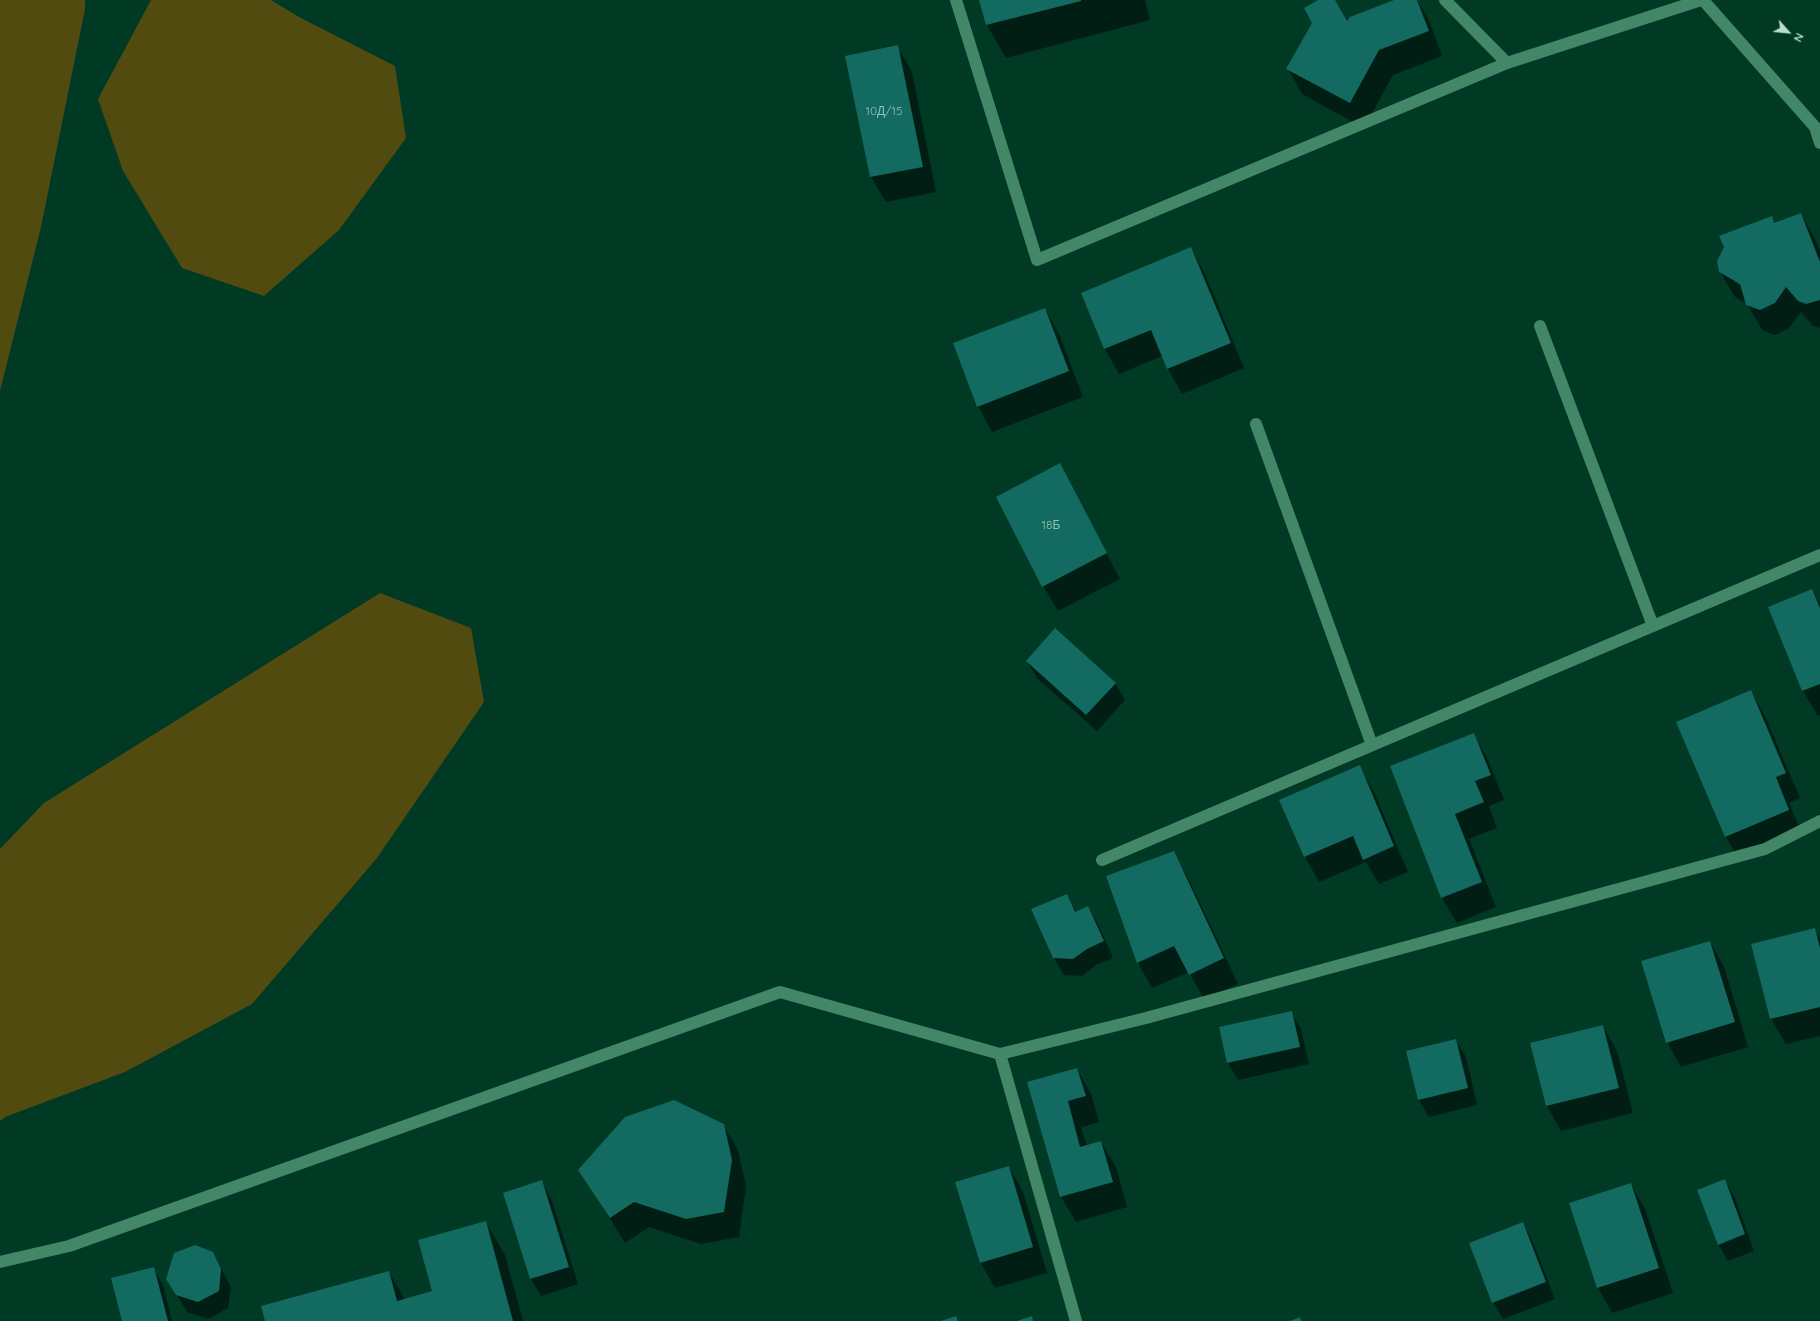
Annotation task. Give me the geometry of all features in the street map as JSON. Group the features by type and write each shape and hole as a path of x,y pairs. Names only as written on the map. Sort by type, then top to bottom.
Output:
{"street":[{"path":"956,0 1037,260 1507,63 1702,0 1815,127 1820,143"},
{"path":"1445,0 1507,63"},
{"path":"1540,326 1654,626"},
{"path":"1256,424 1372,745"},
{"path":"1102,860 1820,555"},
{"path":"0,1262 69,1246 780,992 1000,1054 1146,1018 1765,849 1820,821"},
{"path":"1000,1054 1076,1321"}],"shaded area":[{"path":"0,0 85,0 85,9 41,227 0,391"},
{"path":"151,0 271,0 299,17 395,66 406,138 339,230 264,296 182,268 123,171 98,99"},
{"path":"380,593 471,628 484,702 377,858 252,1004 125,1072 5,1117 0,1121 0,849 44,803"}],"building":[{"path":"979,0 1081,0 1081,1 986,25"},
{"path":"1318,0 1335,0 1347,21 1350,17 1394,0 1417,0 1429,31 1379,50 1350,103 1286,69 1312,23 1304,8"},
{"path":"898,45 923,167 870,177 845,56"},
{"path":"1801,213 1820,262 1820,300 1806,304 1798,301 1786,287 1775,303 1760,310 1746,305 1740,284 1719,272 1717,261 1724,247 1719,236 1772,216 1774,223"},
{"path":"1191,247 1231,343 1167,369 1151,330 1104,349 1081,293"},
{"path":"1045,308 1069,371 977,407 953,343"},
{"path":"1060,463 1107,553 1042,587 996,497"},
{"path":"1812,589 1820,608 1820,684 1802,691 1768,607"},
{"path":"1055,628 1116,683 1086,715 1026,661"},
{"path":"1751,690 1786,773 1776,777 1789,810 1725,837 1676,722"},
{"path":"1474,733 1491,775 1475,781 1484,802 1455,814 1482,882 1441,898 1390,766"},
{"path":"1360,765 1394,846 1363,860 1353,836 1304,857 1279,800"},
{"path":"1174,851 1224,958 1189,975 1174,946 1137,963 1106,876"},
{"path":"1067,894 1075,912 1088,906 1104,941 1087,949 1073,959 1053,958 1031,909"},
{"path":"1815,928 1820,948 1820,1007 1770,1019 1751,944"},
{"path":"1710,941 1735,1022 1666,1043 1641,961"},
{"path":"1292,1011 1300,1047 1227,1063 1219,1027"},
{"path":"1603,1025 1619,1088 1546,1106 1530,1043"},
{"path":"1456,1039 1468,1088 1418,1100 1406,1051"},
{"path":"1077,1068 1086,1096 1068,1101 1080,1147 1101,1141 1113,1182 1060,1197 1027,1082"},
{"path":"674,1100 724,1124 732,1160 724,1212 686,1219 634,1202 610,1218 578,1170 625,1117"},
{"path":"1009,1166 1033,1247 980,1263 955,1182"},
{"path":"1725,1179 1745,1234 1718,1245 1697,1190"},
{"path":"542,1180 569,1267 530,1279 503,1193"},
{"path":"1631,1183 1659,1268 1597,1288 1569,1203"},
{"path":"486,1221 513,1321 265,1321 261,1306 389,1271 397,1301 432,1291 418,1240"},
{"path":"1523,1222 1546,1282 1492,1303 1469,1243"},
{"path":"195,1245 213,1252 221,1269 219,1291 198,1302 176,1295 166,1279 174,1253"},
{"path":"154,1267 168,1321 122,1321 111,1278"},
{"path":"956,1316 958,1321 941,1321"},
{"path":"1032,1316 1033,1321 1017,1321"},
{"path":"1300,1317 1301,1321 1290,1321"}]}
